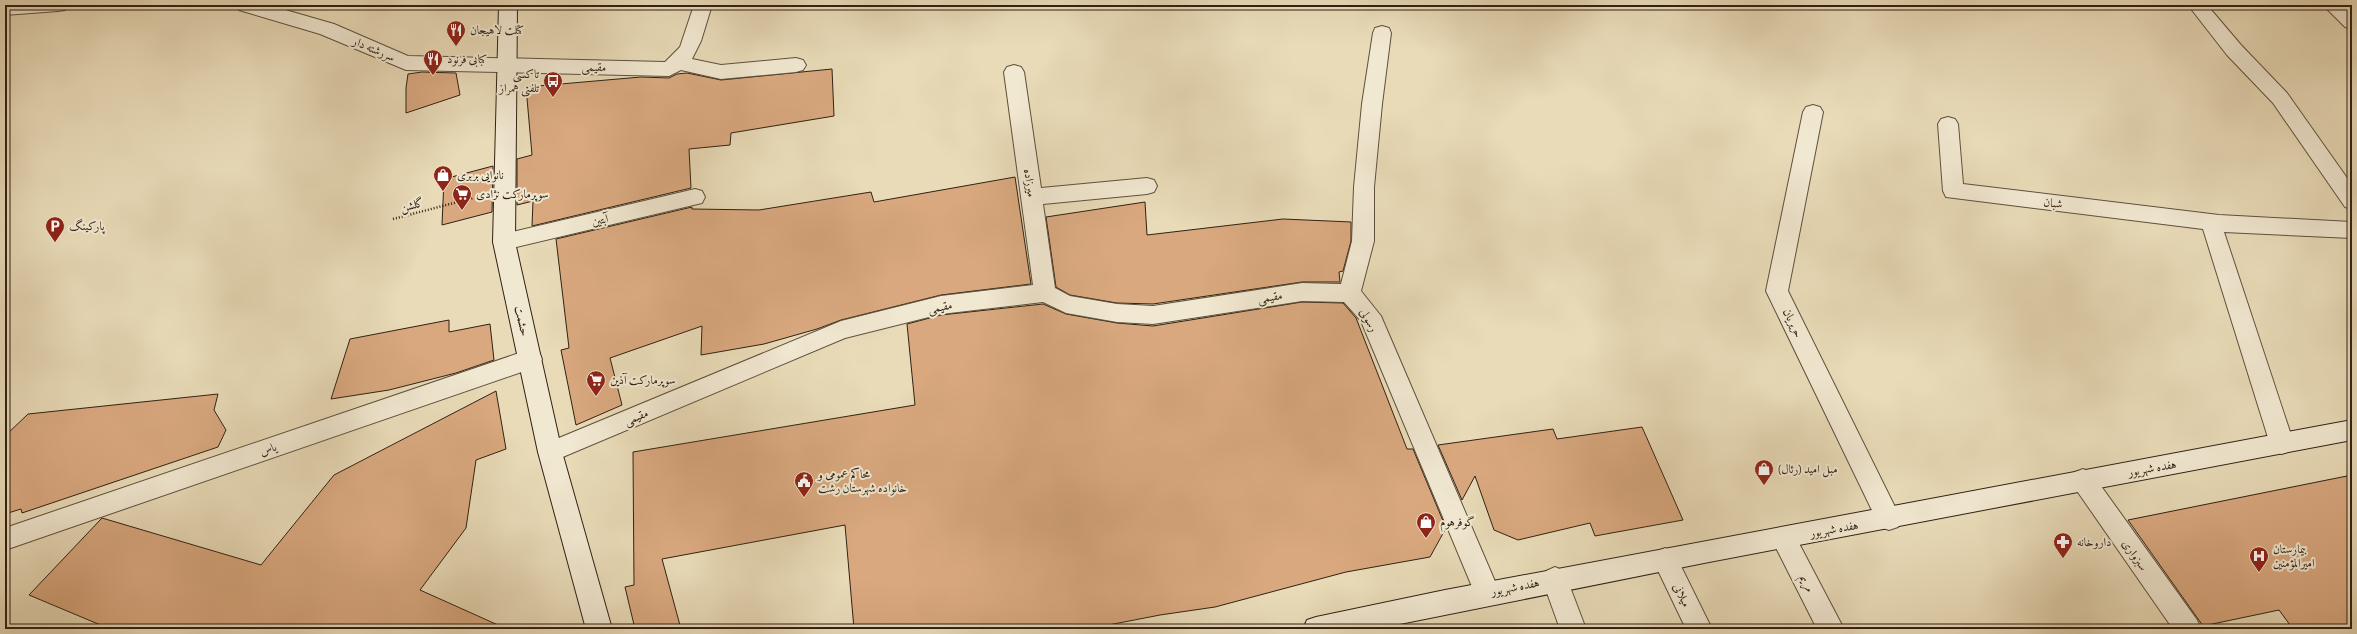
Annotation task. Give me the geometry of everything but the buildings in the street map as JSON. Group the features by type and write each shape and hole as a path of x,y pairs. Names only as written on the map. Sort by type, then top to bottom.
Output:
{"street":[{"path":"5,9 58,5"},
{"name":"سررشته دار","path":"246,5 327,29 406,63 507,66"},
{"name":"حشمت","path":"508,5 504,242 550,452 598,629"},
{"path":"704,5 687,54 680,63 721,72 796,65"},
{"path":"2197,5 2234,50 2280,98 2352,201"},
{"path":"2332,5 2352,22"},
{"path":"1350,293 1363,241 1364,187 1372,104 1382,33"},
{"name":"مقیمی","path":"507,66 669,69 680,63"},
{"name":"میرزاده","path":"1014,72 1045,293"},
{"name":"حریریان","path":"1813,112 1777,290 1889,519"},
{"name":"شبان","path":"1948,124 1953,191 2219,223 2352,230"},
{"path":"1032,197 1147,186"},
{"name":"آبتین","path":"504,242 695,197"},
{"path":"2219,223 2213,230 2282,444"},
{"name":"مقیمی","path":"550,452 841,330 941,305 1045,293 1066,304 1117,313 1153,315 1302,292 1350,293"},
{"name":"رسولی","path":"1350,293 1370,316 1486,593"},
{"name":"یاس","path":"5,539 530,359"},
{"name":"هفده شهریور","path":"1316,629 1555,579 1889,519 2083,480 2352,430"},
{"name":"سبزواری","path":"2083,480 2188,629"},
{"name":"مریم","path":"1783,538 1831,629"},
{"name":"میلانی","path":"1666,560 1700,629"},
{"path":"1555,579 1573,629"}],"path":[{"name":"گلشن","path":"393,219 504,190"}],"place":[{"name":"کتلت لاهیجان","path":"456,47"},
{"name":"کبابی فرنود","path":"433,76"},
{"name":"تاکسی تلفنی همراز","path":"553,98"},
{"name":"نانوایی بربری","path":"443,192"},
{"name":"سوپرمارکت نژادی","path":"462,211"},
{"name":"پارکینگ","path":"55,243"},
{"name":"سوپرمارکت آذین","path":"596,397"},
{"name":"مبل امید (رئال)","path":"1764,486"},
{"name":"محاکم عمومی و خانواده شهرستان رشت","path":"804,498"},
{"name":"گوفرهوم","path":"1426,539"},
{"name":"داروخانه","path":"2063,559"},
{"name":"بیمارستان امیرالمؤمنین","path":"2259,573"}]}
